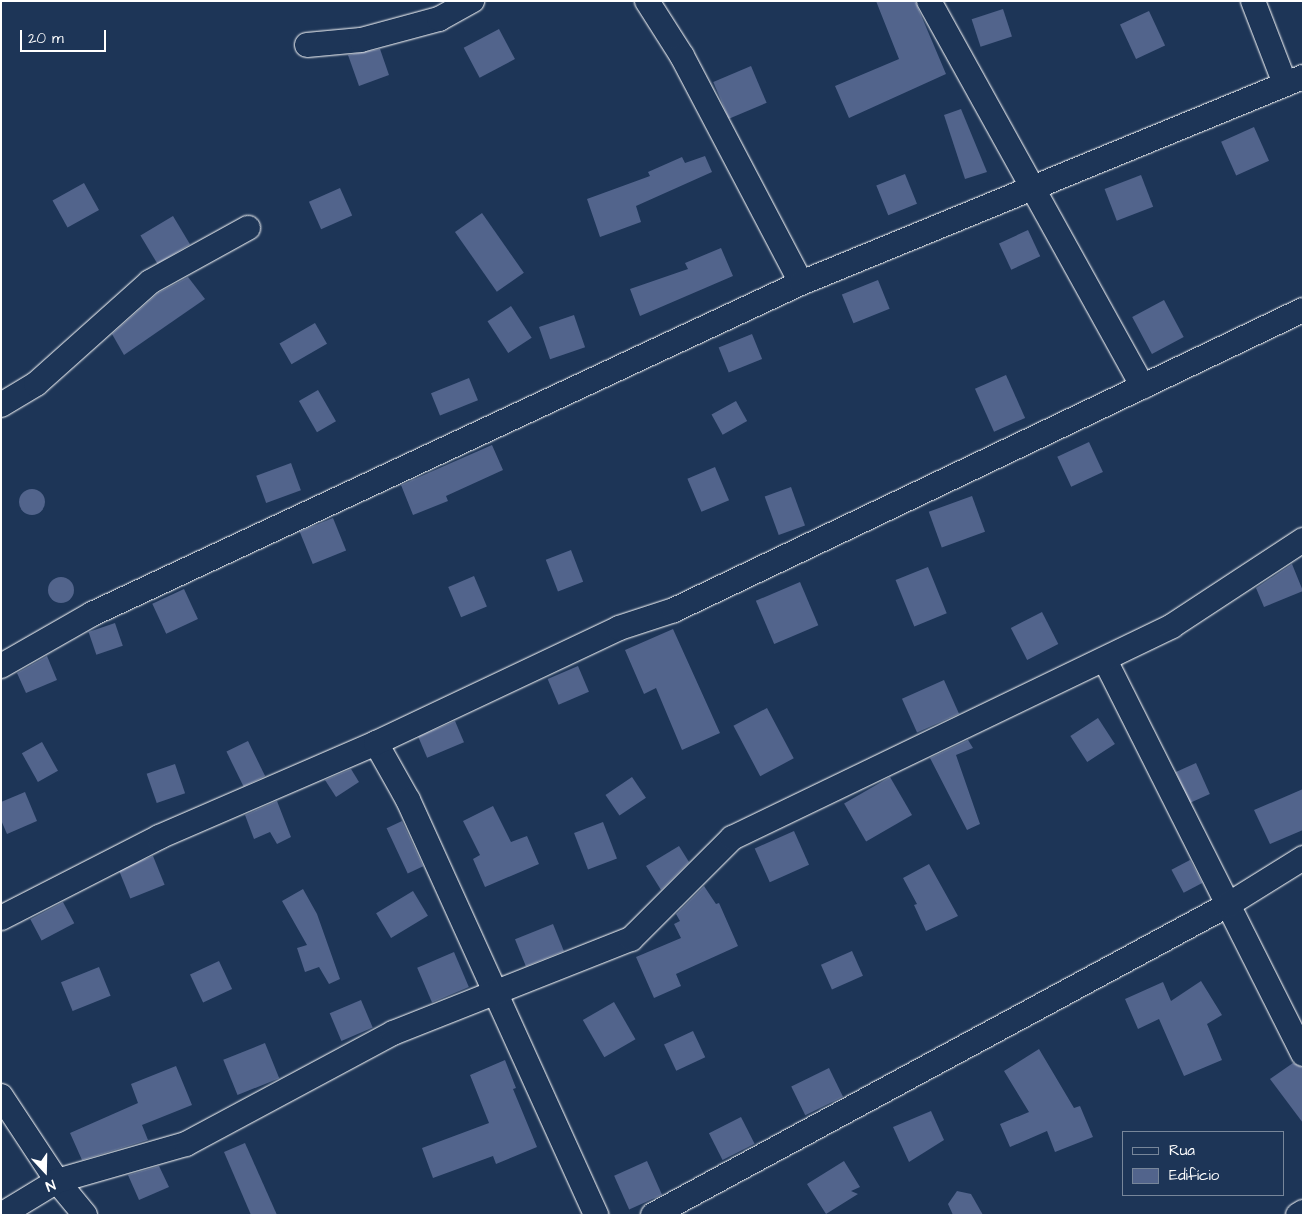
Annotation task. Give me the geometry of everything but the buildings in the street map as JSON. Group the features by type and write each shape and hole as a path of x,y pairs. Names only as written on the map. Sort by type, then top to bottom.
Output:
{"street":[{"path":"307,45 361,40 439,18 472,1"},
{"path":"647,1 682,56 802,283"},
{"path":"930,1 1143,387"},
{"path":"1,666 92,614 802,283 1034,189 1294,80 1253,1"},
{"path":"1,405 36,384 150,282 248,228"},
{"path":"1,918 159,837 376,743 619,628 674,610 1303,310"},
{"path":"1,1215 57,1181 186,1144 393,1033 631,939 732,838 1105,660 1172,626 1303,540"},
{"path":"1105,660 1226,906 1303,1054"},
{"path":"376,743 408,800 596,1215"},
{"path":"653,1215 1226,906 1303,858"},
{"path":"1,1096 57,1181 86,1215"},
{"path":"1298,1215 1303,1212"}]}
